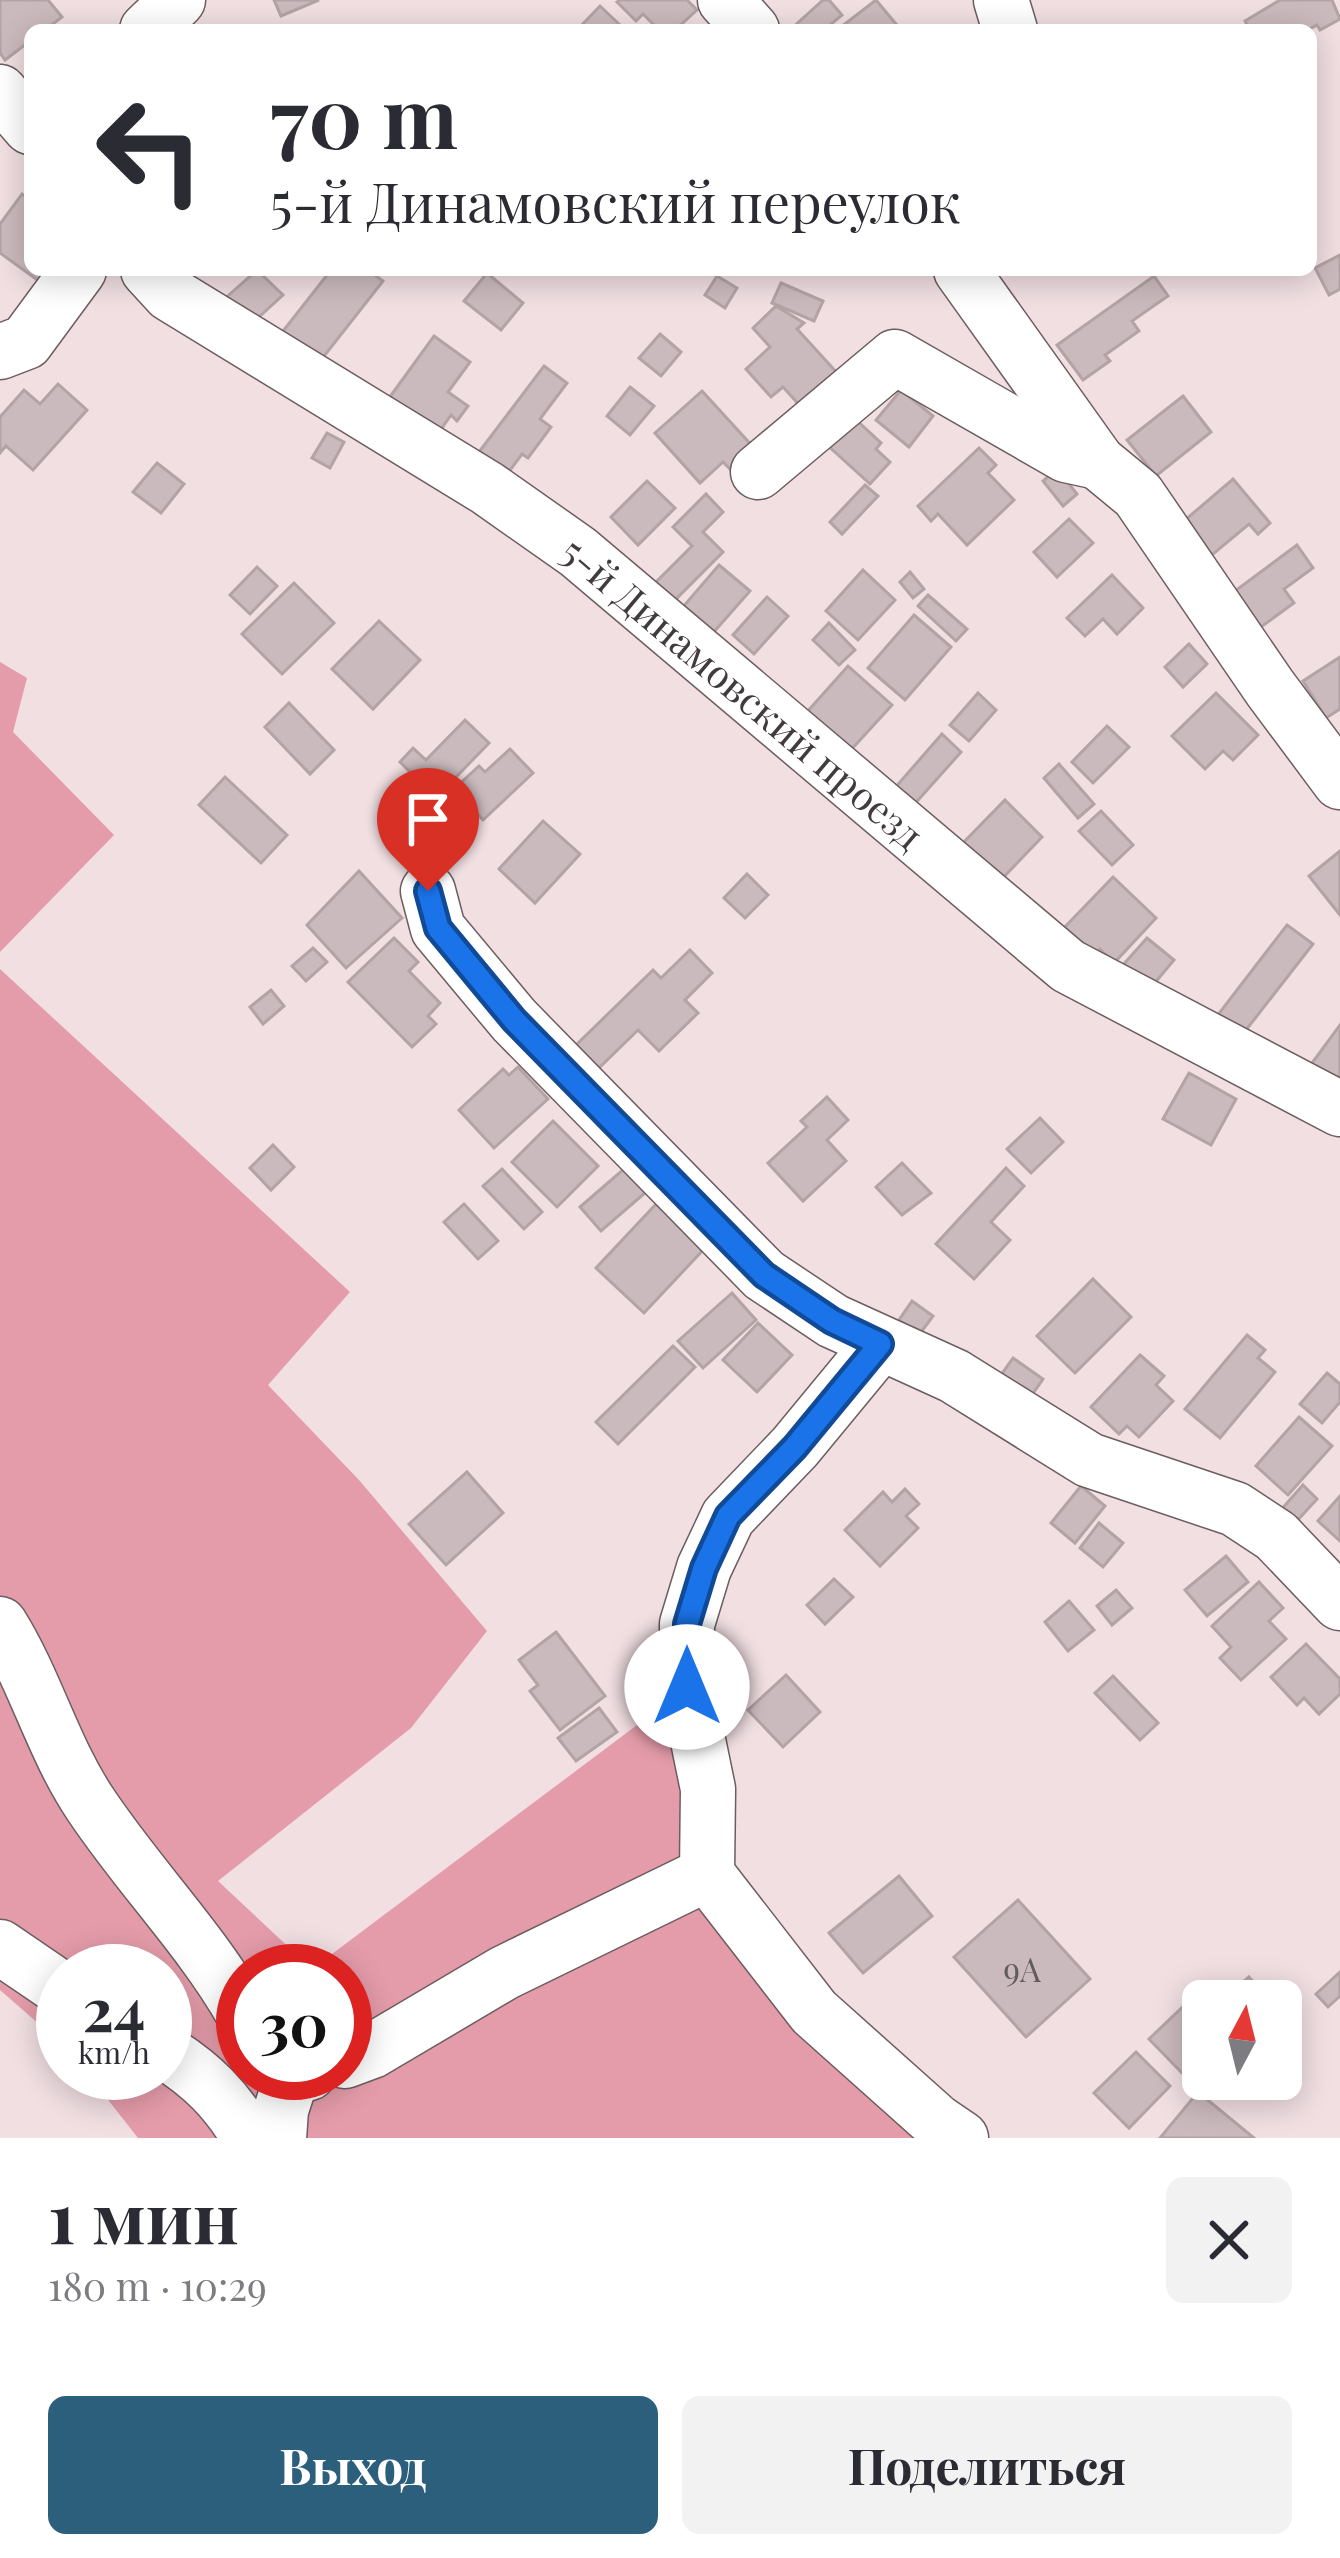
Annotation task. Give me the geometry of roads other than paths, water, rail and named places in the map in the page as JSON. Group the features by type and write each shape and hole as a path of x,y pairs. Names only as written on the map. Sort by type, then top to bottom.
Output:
{"street":[{"path":"153,24 178,0"},
{"path":"725,0 747,24"},
{"path":"0,92 24,120"},
{"path":"0,352 26,341 75,276"},
{"name":"5-й Динамовский проезд","path":"154,276 170,294 487,488 578,552 1068,966 1340,1109"},
{"path":"966,276 1098,462 1138,495 1340,782"},
{"path":"758,472 895,357 1066,455 1098,462"},
{"path":"428,891 438,928 514,1020 764,1275 832,1321 954,1376 1089,1460 1235,1509 1276,1536 1340,1604"},
{"path":"880,1344 795,1447 728,1516 704,1568 687,1624 687,1666 708,1789 707,1874 814,2012 961,2138"},
{"path":"0,1624 25,1664 47,1723 88,1802 216,1966"},
{"path":"372,2051 504,1973 707,1874"},
{"path":"0,1948 36,1972"},
{"path":"237,2100 233,2110 249,2138"},
{"path":"273,2100 281,2110 279,2138"}]}
